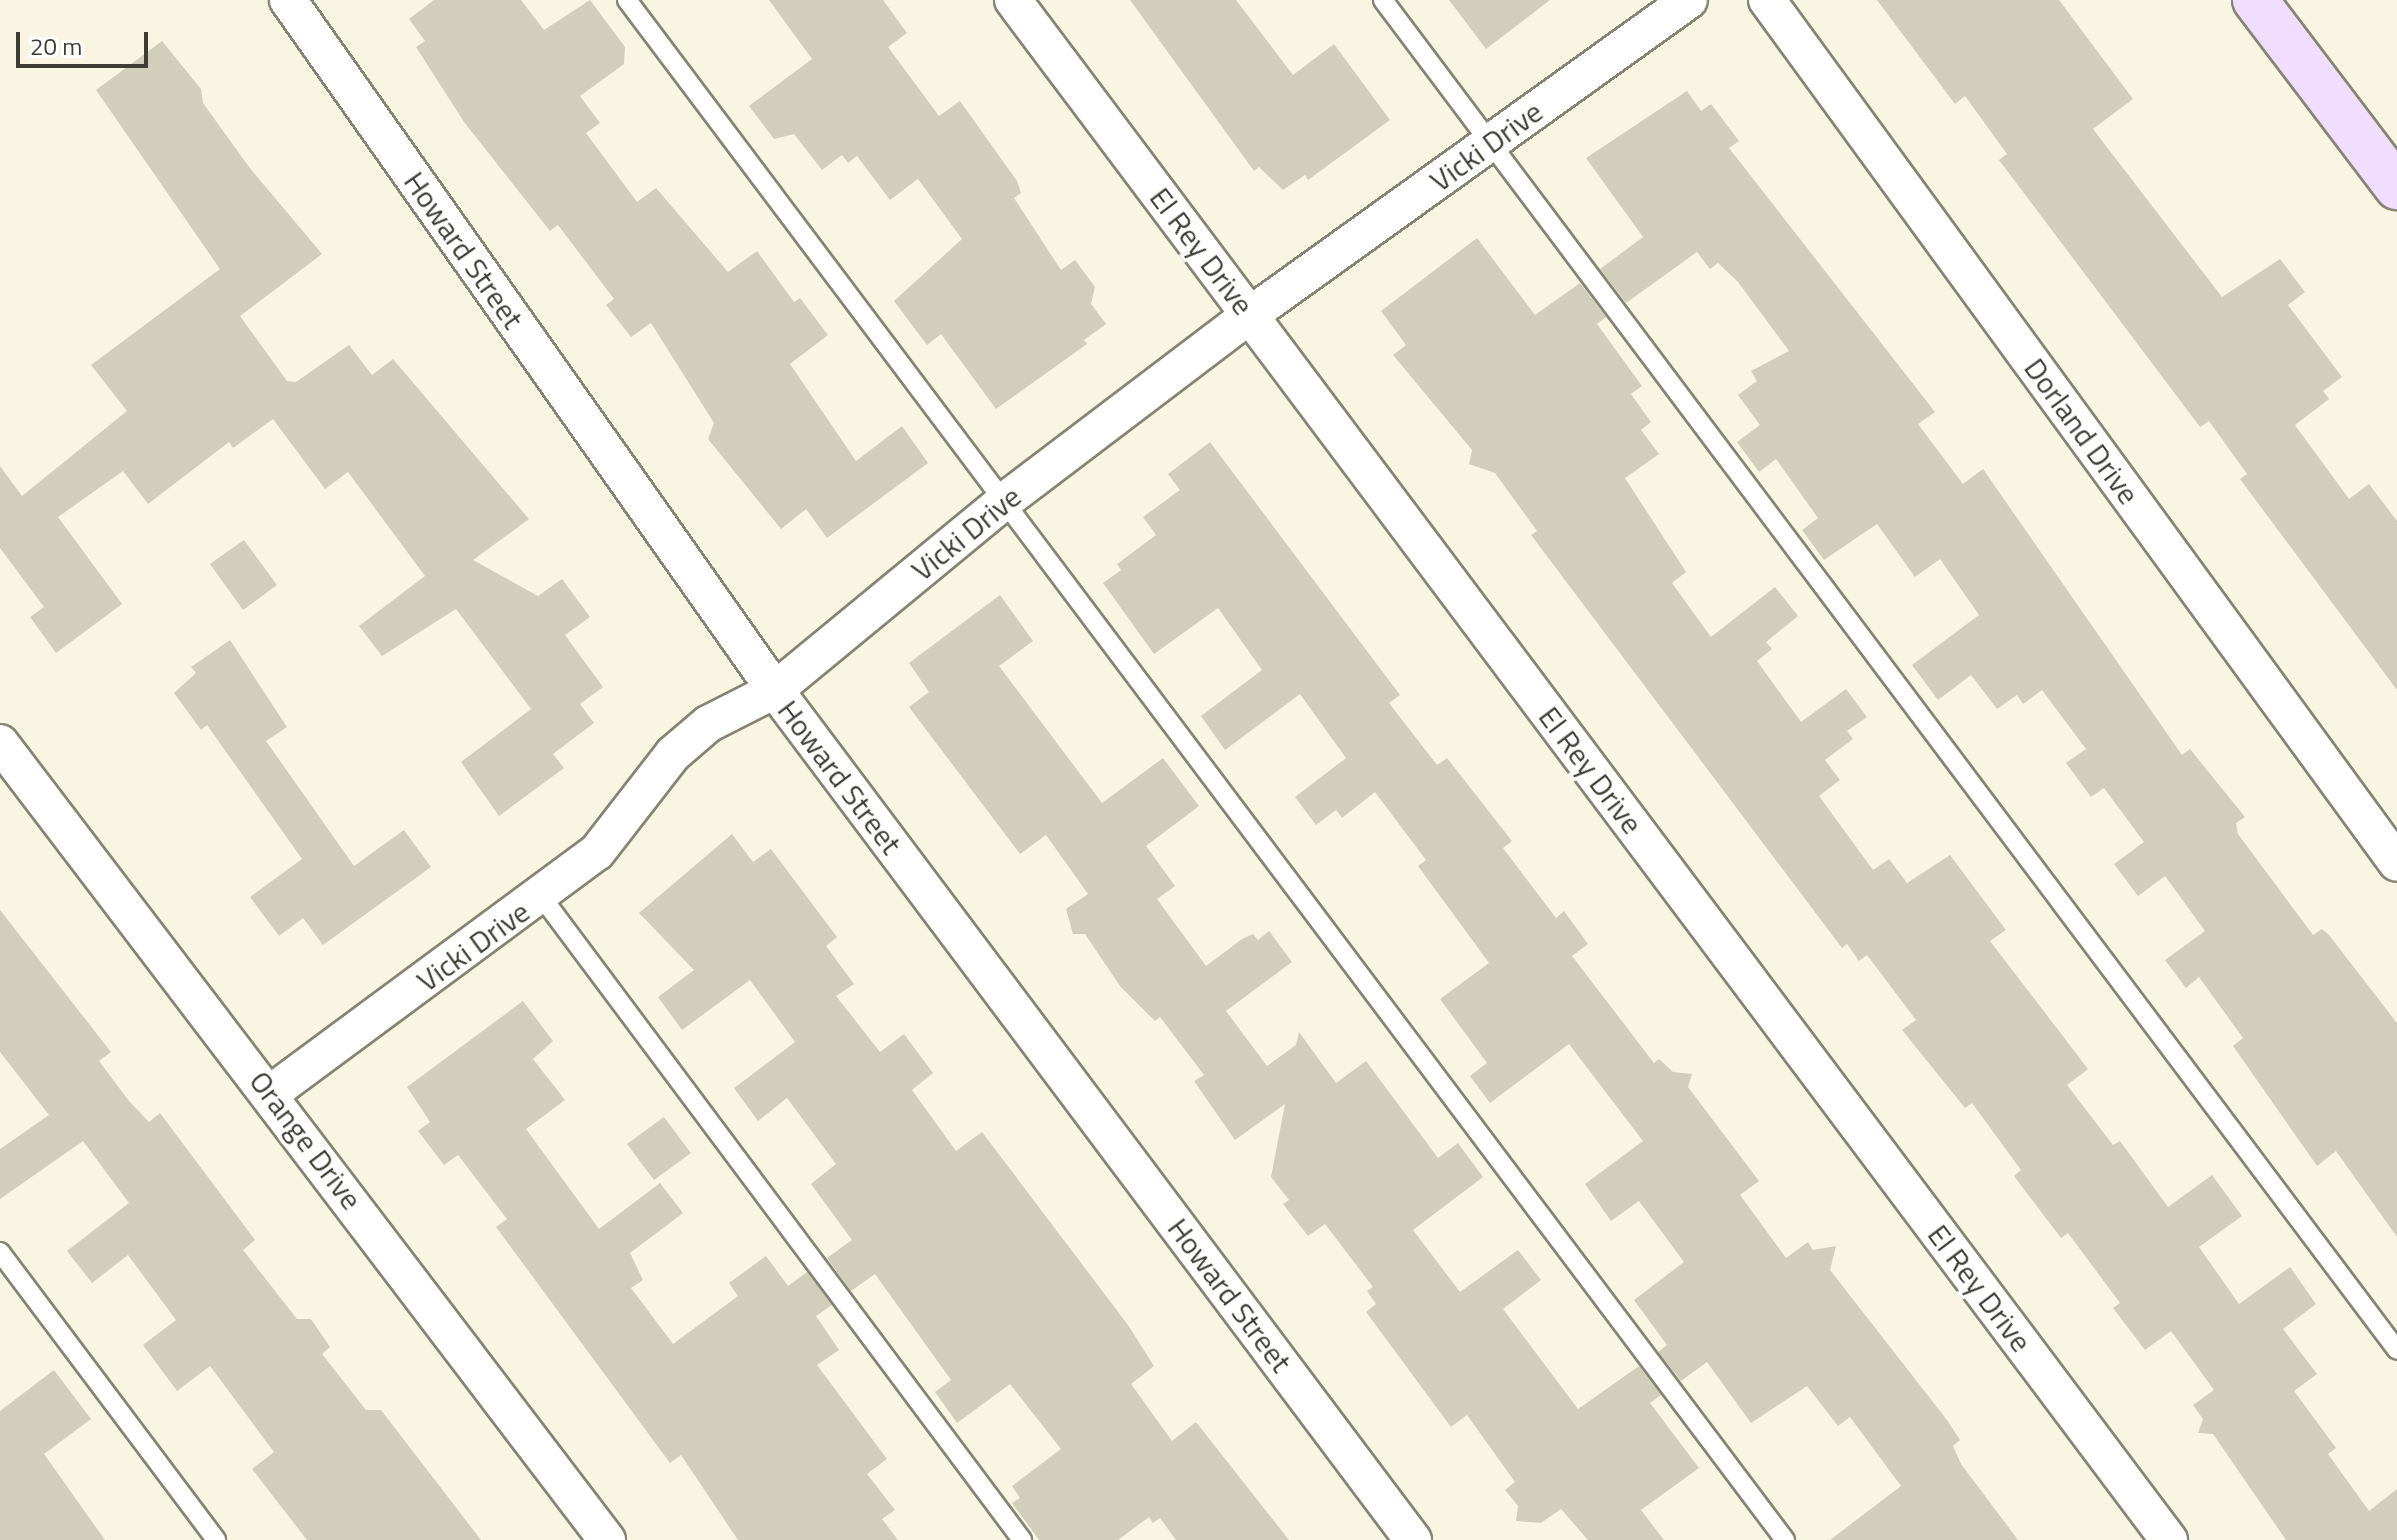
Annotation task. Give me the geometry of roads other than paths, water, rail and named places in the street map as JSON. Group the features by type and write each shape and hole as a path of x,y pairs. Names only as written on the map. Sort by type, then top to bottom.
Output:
{"main road":[{"path":"2255,0 2397,187"}],"street":[{"name":"Howard Street","path":"288,0 775,690 1413,1540"},
{"name":"El Rey Drive","path":"1013,0 2169,1540"},
{"name":"Vicki Drive","path":"271,1093 597,852 673,754 708,724 775,690 1002,503 1250,315 1689,0"},
{"name":"Dorland Drive","path":"1767,0 2397,863"},
{"name":"Orange Drive","path":"0,743 271,1093 607,1540"}],"lane":[{"path":"627,0 1002,503 1785,1540"},
{"path":"1383,0 2397,1350"},
{"path":"541,896 1022,1540"},
{"path":"0,1252 216,1540"}]}
